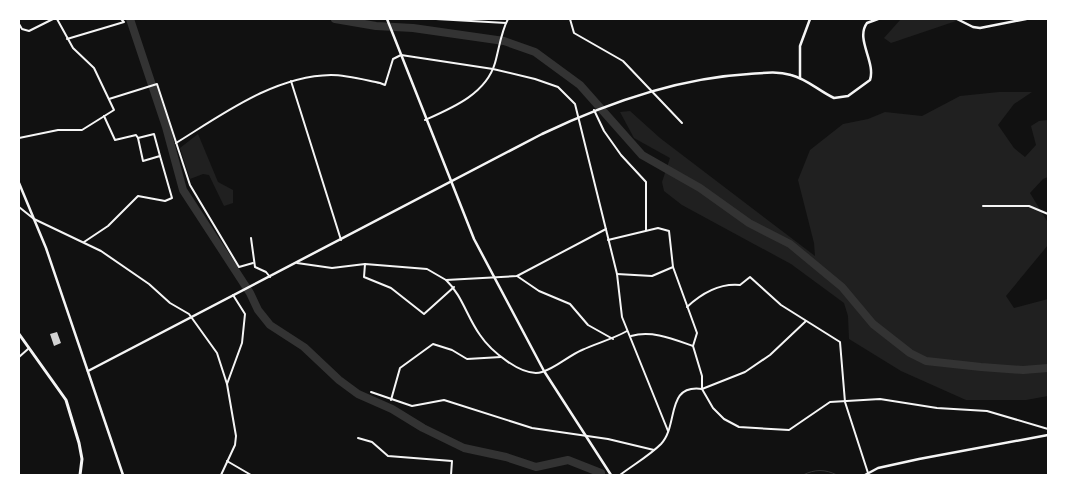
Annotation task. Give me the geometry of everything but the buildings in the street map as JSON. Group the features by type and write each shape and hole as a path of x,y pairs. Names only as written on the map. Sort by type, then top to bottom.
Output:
{"main road":[{"path":"19,334 66,400 82,459 80,475"}],"street":[{"path":"19,24 22,29 29,31 55,19 73,48 94,68 114,110 82,130 58,130 19,138"},
{"path":"67,38 124,22 121,19"},
{"path":"387,19 425,120 474,239 544,372 611,475"},
{"path":"436,19 506,23"},
{"path":"425,120 455,107 484,84 493,69 508,19"},
{"path":"570,19 574,33 623,61 682,123"},
{"path":"800,78 800,46 810,19"},
{"path":"88,370 297,263 450,181 578,116 594,110 651,92 727,75 780,73 800,78 834,98 848,96 865,86 870,80 872,68 863,33 867,23 878,19"},
{"path":"957,19 973,27 980,28 1026,19"},
{"path":"176,143 244,102 291,81 332,75 380,82 385,85 393,58 401,55 493,69 558,87 575,104 617,274 622,317 668,431"},
{"path":"291,81 341,240"},
{"path":"109,98 157,84 190,185 239,268 254,263"},
{"path":"594,110 604,131 621,155 646,182 646,230"},
{"path":"84,242 108,226 138,196 165,201 172,198 154,134 138,138 136,135 115,140 104,116"},
{"path":"138,138 143,161 160,156"},
{"path":"19,183 46,248 123,475"},
{"path":"983,206 1029,206 1048,214"},
{"path":"19,207 34,219 84,242 122,265 192,317 217,353 227,384 236,436 235,444 221,475"},
{"path":"608,240 658,228 669,231 673,267 698,333 693,346 702,376 702,389 713,408 724,419 739,427 789,430 830,402 880,399 937,408 987,411 1048,429"},
{"path":"446,280 517,276 606,229"},
{"path":"251,238 255,267 266,272 270,277"},
{"path":"297,263 332,268 365,264 427,269 446,280 454,288 480,336 501,357 510,364 535,374 544,372 580,350 613,339 627,331"},
{"path":"365,264 364,277 391,288 424,314 454,288"},
{"path":"617,274 652,276 673,267"},
{"path":"517,276 539,291 570,304 588,325 613,339"},
{"path":"687,307 702,293 730,284 740,284 750,277 772,298 840,342 845,402 867,474 919,459 1048,435"},
{"path":"227,384 244,334 245,314 233,295"},
{"path":"620,475 662,443 668,431 678,397 686,390 702,389 745,372 770,355 806,321"},
{"path":"631,336 638,334 660,335 693,346"},
{"path":"391,400 400,368 433,344 452,350 467,359 501,357"},
{"path":"19,357 28,349"},
{"path":"371,392 412,406 444,400 532,428 584,435 654,450"},
{"path":"358,438 372,442 388,456 452,461 450,475"},
{"path":"228,462 251,475"}],"shaded area":[{"path":"901,19 962,19 891,43 884,38"},
{"path":"999,92 1032,92 1014,104 998,125 1014,148 1025,157 1036,145 1031,126 1039,121 1048,120 1048,177 1043,179 1030,193 1047,221 1048,245 1006,296 1014,308 1048,299 1048,396 1026,400 966,400 901,371 849,339 848,316 844,303 791,264 682,205 664,191 662,182 670,158 634,138 620,112 630,111 660,138 815,256 814,243 798,180 810,150 843,124 868,119 885,112 922,116 960,96"},
{"path":"198,134 218,182 233,190 233,203 224,206 209,175 203,174 190,179 180,148"}],"waterway":[{"path":"130,19 166,127 183,190 250,293 258,310 270,325 304,347 339,380 358,394 392,409 423,428 464,448 506,457 536,467 568,460 601,473"},
{"path":"335,19 376,26 413,28 504,41 535,52 580,85 642,155 700,188 749,223 790,244 842,287 873,324 910,353 926,361 981,367 1023,370 1048,368"},
{"path":"803,475 820,470 837,475"}]}
